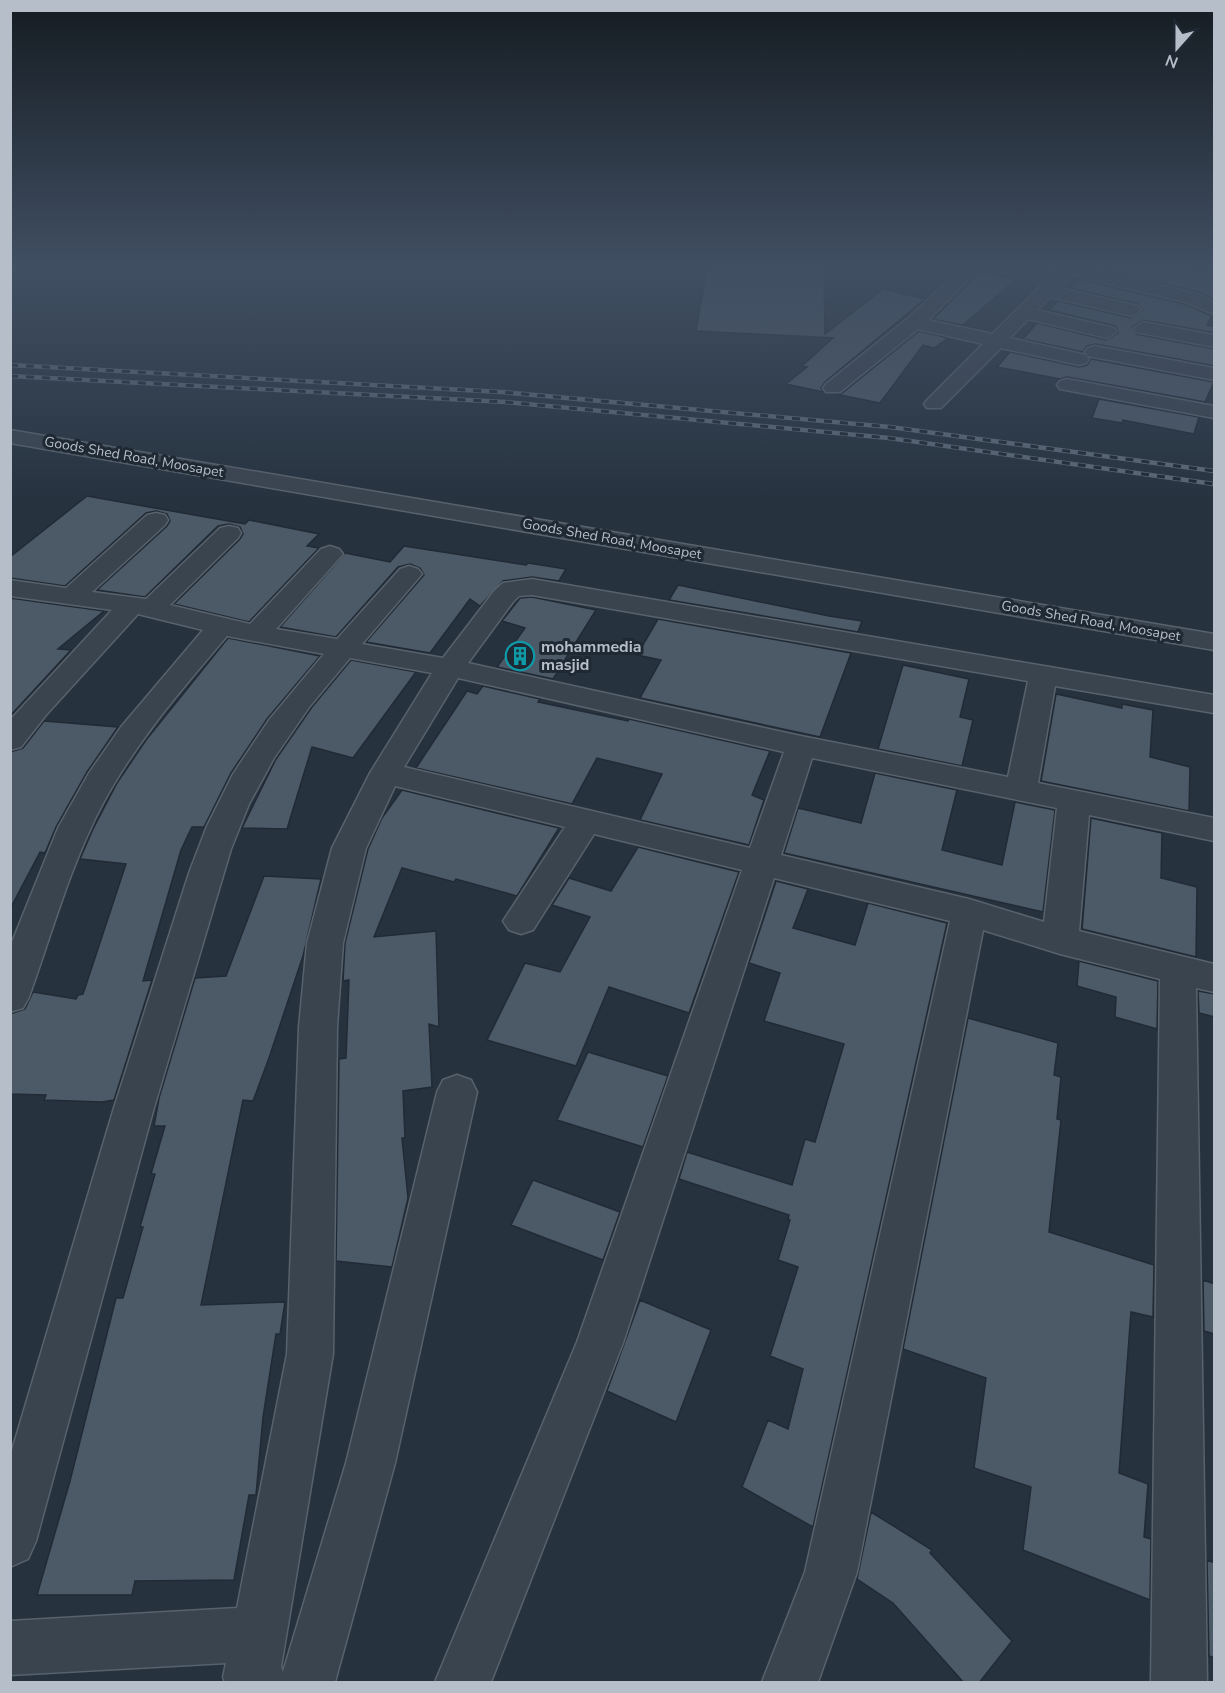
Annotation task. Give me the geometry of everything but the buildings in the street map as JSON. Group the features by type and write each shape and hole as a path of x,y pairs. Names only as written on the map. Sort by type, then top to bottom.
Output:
{"street":[{"path":"833,388 885,346"},
{"path":"934,404 993,346"},
{"path":"1028,346 1215,374"},
{"path":"1067,386 1213,423"},
{"name":"Goods Shed Road, Moosapet","path":"10,435 1215,642"},
{"path":"72,596 156,520"},
{"path":"10,740 36,708 142,607 229,533"},
{"path":"259,631 330,554"},
{"path":"10,1541 37,1456 156,1030 220,837 243,783 288,714 409,574"},
{"path":"10,1648 255,1669 310,1354 318,1027 325,943 349,848 385,773 450,668 504,596 512,589 532,587 1215,704"},
{"path":"10,588 142,607 221,627 259,631 450,668 801,746 1215,829"},
{"path":"10,998 55,877 86,805 141,718 221,627"},
{"path":"1021,789 1043,676"},
{"path":"464,1683 600,1343 801,746"},
{"path":"385,773 969,912 1060,940 1196,974 1179,1683"},
{"path":"1060,940 1074,801"},
{"path":"521,921 586,820"},
{"path":"790,1683 831,1572 969,912"},
{"path":"307,1683 336,1594 372,1461 457,1092"}],"railway":[{"path":"10,365 501,392 890,427 1214,471"},
{"path":"10,376 505,402 889,438 1214,484"}],"place":[{"name":"mohammedia masjid","path":"520,656"}]}
